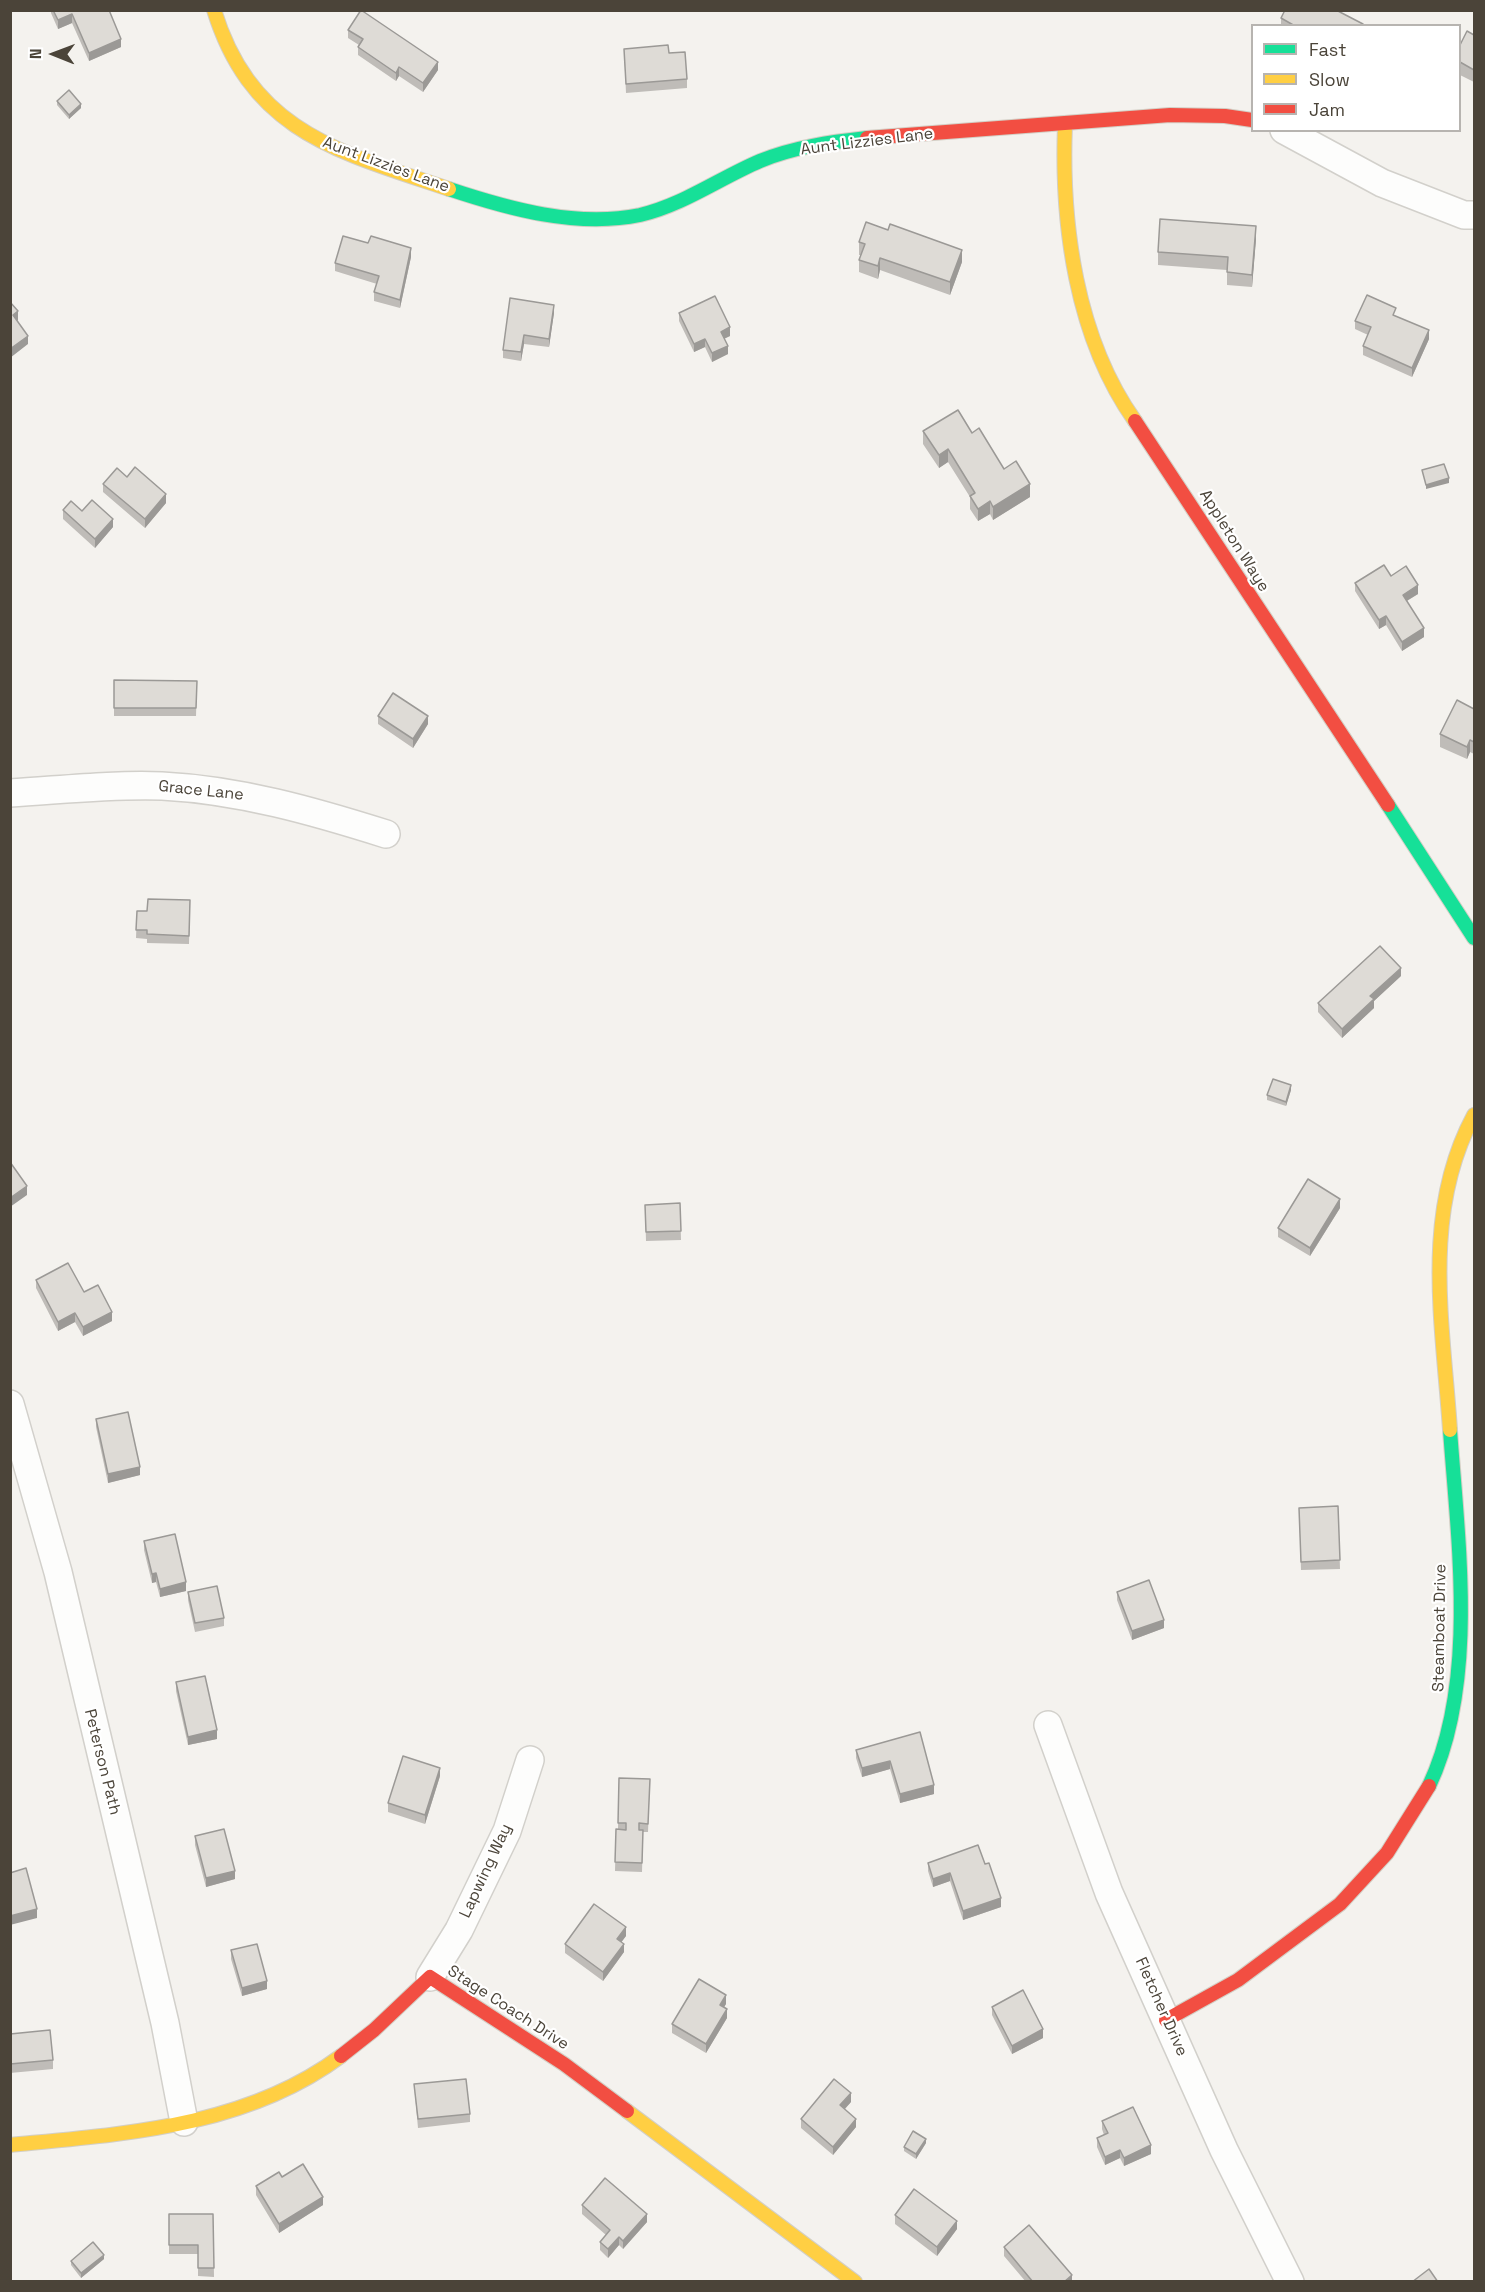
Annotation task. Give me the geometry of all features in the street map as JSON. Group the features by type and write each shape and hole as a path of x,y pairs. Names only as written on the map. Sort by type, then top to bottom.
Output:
{"street":[{"name":"Aunt Lizzies Lane","path":"214,10 227,47 255,89 299,130 363,159 432,183 523,211 560,218 621,218 647,213 693,196 756,161 806,147 891,137 1197,114 1251,120"},
{"name":"Appleton Waye","path":"1065,125 1063,180 1077,275 1088,327 1116,394 1173,474 1263,618 1317,695 1474,938"},
{"path":"1288,132 1382,183 1474,217"},
{"name":"Grace Lane","path":"10,793 127,785 200,790 266,800 386,834"},
{"name":"Steamboat Drive","path":"1166,2020 1230,1985 1340,1904 1380,1860 1412,1816 1430,1785 1444,1749 1454,1709 1458,1669 1459,1583 1453,1471 1437,1272 1448,1182 1458,1147 1474,1116"},
{"name":"Peterson Path","path":"10,1404 58,1572 163,2012 184,2122"},
{"name":"Fletcher Drive","path":"1048,1725 1109,1893 1224,2150 1290,2282"},
{"name":"Lapwing Way","path":"430,1977 459,1930 507,1831 530,1760"},
{"name":"Stage Coach Drive","path":"10,2145 184,2122 266,2100 310,2077 354,2047 430,1977 564,2064 855,2282"}],"building":[{"path":"53,10 109,10 121,39 89,53 72,14 58,20"},
{"path":"361,10 438,62 423,83 399,67 396,73 358,47 363,39 348,30"},
{"path":"1285,10 1336,10 1363,24 1292,24 1281,18"},
{"path":"1467,31 1474,35 1474,70 1461,63 1461,43"},
{"path":"668,45 669,53 685,52 687,79 626,84 624,49"},
{"path":"69,90 81,104 69,115 57,101"},
{"path":"1160,219 1256,226 1252,275 1227,272 1228,257 1158,252"},
{"path":"866,222 888,230 890,224 962,250 950,282 880,258 878,266 859,260 865,244 859,242"},
{"path":"343,236 368,243 371,236 411,248 400,300 374,292 379,276 335,263"},
{"path":"1367,295 1396,308 1393,315 1429,330 1412,368 1363,346 1371,327 1355,321"},
{"path":"715,296 730,327 721,332 728,346 712,353 705,339 694,344 679,313"},
{"path":"510,298 554,305 549,339 524,335 521,352 503,350"},
{"path":"10,302 18,311 13,315 28,336 10,349"},
{"path":"958,410 972,433 979,428 1004,469 1016,461 1030,484 993,507 990,501 978,509 970,496 975,493 948,449 939,455 923,431"},
{"path":"1444,464 1449,478 1426,485 1422,470"},
{"path":"135,467 166,494 145,519 103,484 117,468 127,477"},
{"path":"92,500 113,519 95,539 63,510 71,501 82,511"},
{"path":"1384,565 1391,576 1406,566 1418,585 1403,595 1424,628 1402,642 1386,616 1379,620 1355,583"},
{"path":"114,680 197,681 196,708 114,708"},
{"path":"393,693 428,716 413,739 378,716"},
{"path":"1457,700 1474,709 1474,742 1470,740 1467,747 1440,734"},
{"path":"148,899 190,900 189,936 147,934 147,930 136,930 137,911 147,911"},
{"path":"1380,946 1401,968 1370,996 1374,999 1342,1029 1318,1003"},
{"path":"1273,1079 1291,1085 1286,1102 1267,1095"},
{"path":"10,1162 27,1186 10,1198"},
{"path":"1308,1179 1340,1199 1310,1248 1278,1228"},
{"path":"680,1203 681,1231 646,1232 645,1205"},
{"path":"68,1263 84,1292 98,1285 112,1312 83,1327 75,1313 58,1322 36,1280"},
{"path":"128,1412 140,1467 108,1474 96,1419"},
{"path":"1338,1506 1340,1560 1301,1562 1299,1508"},
{"path":"175,1534 186,1582 160,1589 156,1573 152,1574 144,1541"},
{"path":"1149,1580 1164,1620 1132,1631 1117,1592"},
{"path":"217,1586 224,1618 195,1623 188,1592"},
{"path":"205,1676 217,1730 188,1737 176,1682"},
{"path":"920,1732 934,1785 900,1794 890,1761 862,1768 856,1750"},
{"path":"403,1756 440,1768 425,1815 388,1803"},
{"path":"619,1778 650,1779 648,1824 639,1823 639,1830 643,1830 642,1863 615,1862 616,1829 626,1830 626,1823 618,1823"},
{"path":"224,1829 235,1871 206,1878 195,1836"},
{"path":"978,1845 985,1864 989,1863 1001,1898 963,1911 950,1873 933,1879 928,1863"},
{"path":"26,1868 37,1909 10,1916 10,1873"},
{"path":"594,1904 626,1927 617,1939 624,1944 603,1972 565,1944"},
{"path":"257,1944 267,1981 242,1988 231,1950"},
{"path":"699,1979 726,1995 720,2005 727,2009 706,2044 672,2024"},
{"path":"1023,1990 1043,2029 1012,2046 992,2007"},
{"path":"50,2030 53,2060 10,2064 10,2034"},
{"path":"466,2079 470,2114 418,2119 414,2084"},
{"path":"834,2079 851,2093 840,2105 856,2119 833,2147 801,2119"},
{"path":"1133,2107 1151,2145 1124,2158 1120,2150 1105,2157 1097,2138 1108,2133 1102,2121"},
{"path":"913,2131 926,2139 916,2154 904,2147"},
{"path":"303,2164 323,2197 279,2224 256,2186 279,2172 282,2177"},
{"path":"605,2178 647,2214 623,2241 619,2237 608,2249 600,2242 610,2230 582,2205"},
{"path":"914,2189 957,2221 937,2247 895,2215"},
{"path":"169,2214 213,2214 214,2268 198,2268 198,2245 169,2245"},
{"path":"1029,2225 1072,2275 1064,2282 1033,2282 1004,2247"},
{"path":"93,2242 104,2255 81,2273 71,2261"},
{"path":"1429,2269 1438,2282 1412,2282"}],"traffic: fast":[{"path":"449,189 543,214 568,218 616,218 656,211 773,156 813,146 867,138"},
{"path":"1388,805 1474,938"},
{"path":"1429,1786 1444,1745 1454,1702 1459,1657 1460,1564 1450,1430"}],"traffic: slow":[{"path":"214,10 231,51 251,85 276,111 305,132 337,149 449,189"},
{"path":"1065,125 1066,201 1076,279 1099,354 1115,389 1135,421"},
{"path":"1450,1430 1441,1310 1441,1230 1447,1191 1457,1152 1474,1115"},
{"path":"10,2145 140,2131 225,2112 265,2098 304,2080 341,2056"},
{"path":"627,2111 855,2282"}],"traffic: jam":[{"path":"867,138 1170,115 1225,116 1251,120"},
{"path":"1135,421 1388,805"},
{"path":"1166,2020 1238,1980 1340,1904 1387,1853 1429,1786"},
{"path":"341,2056 374,2030 430,1977 564,2064 627,2111"}]}
